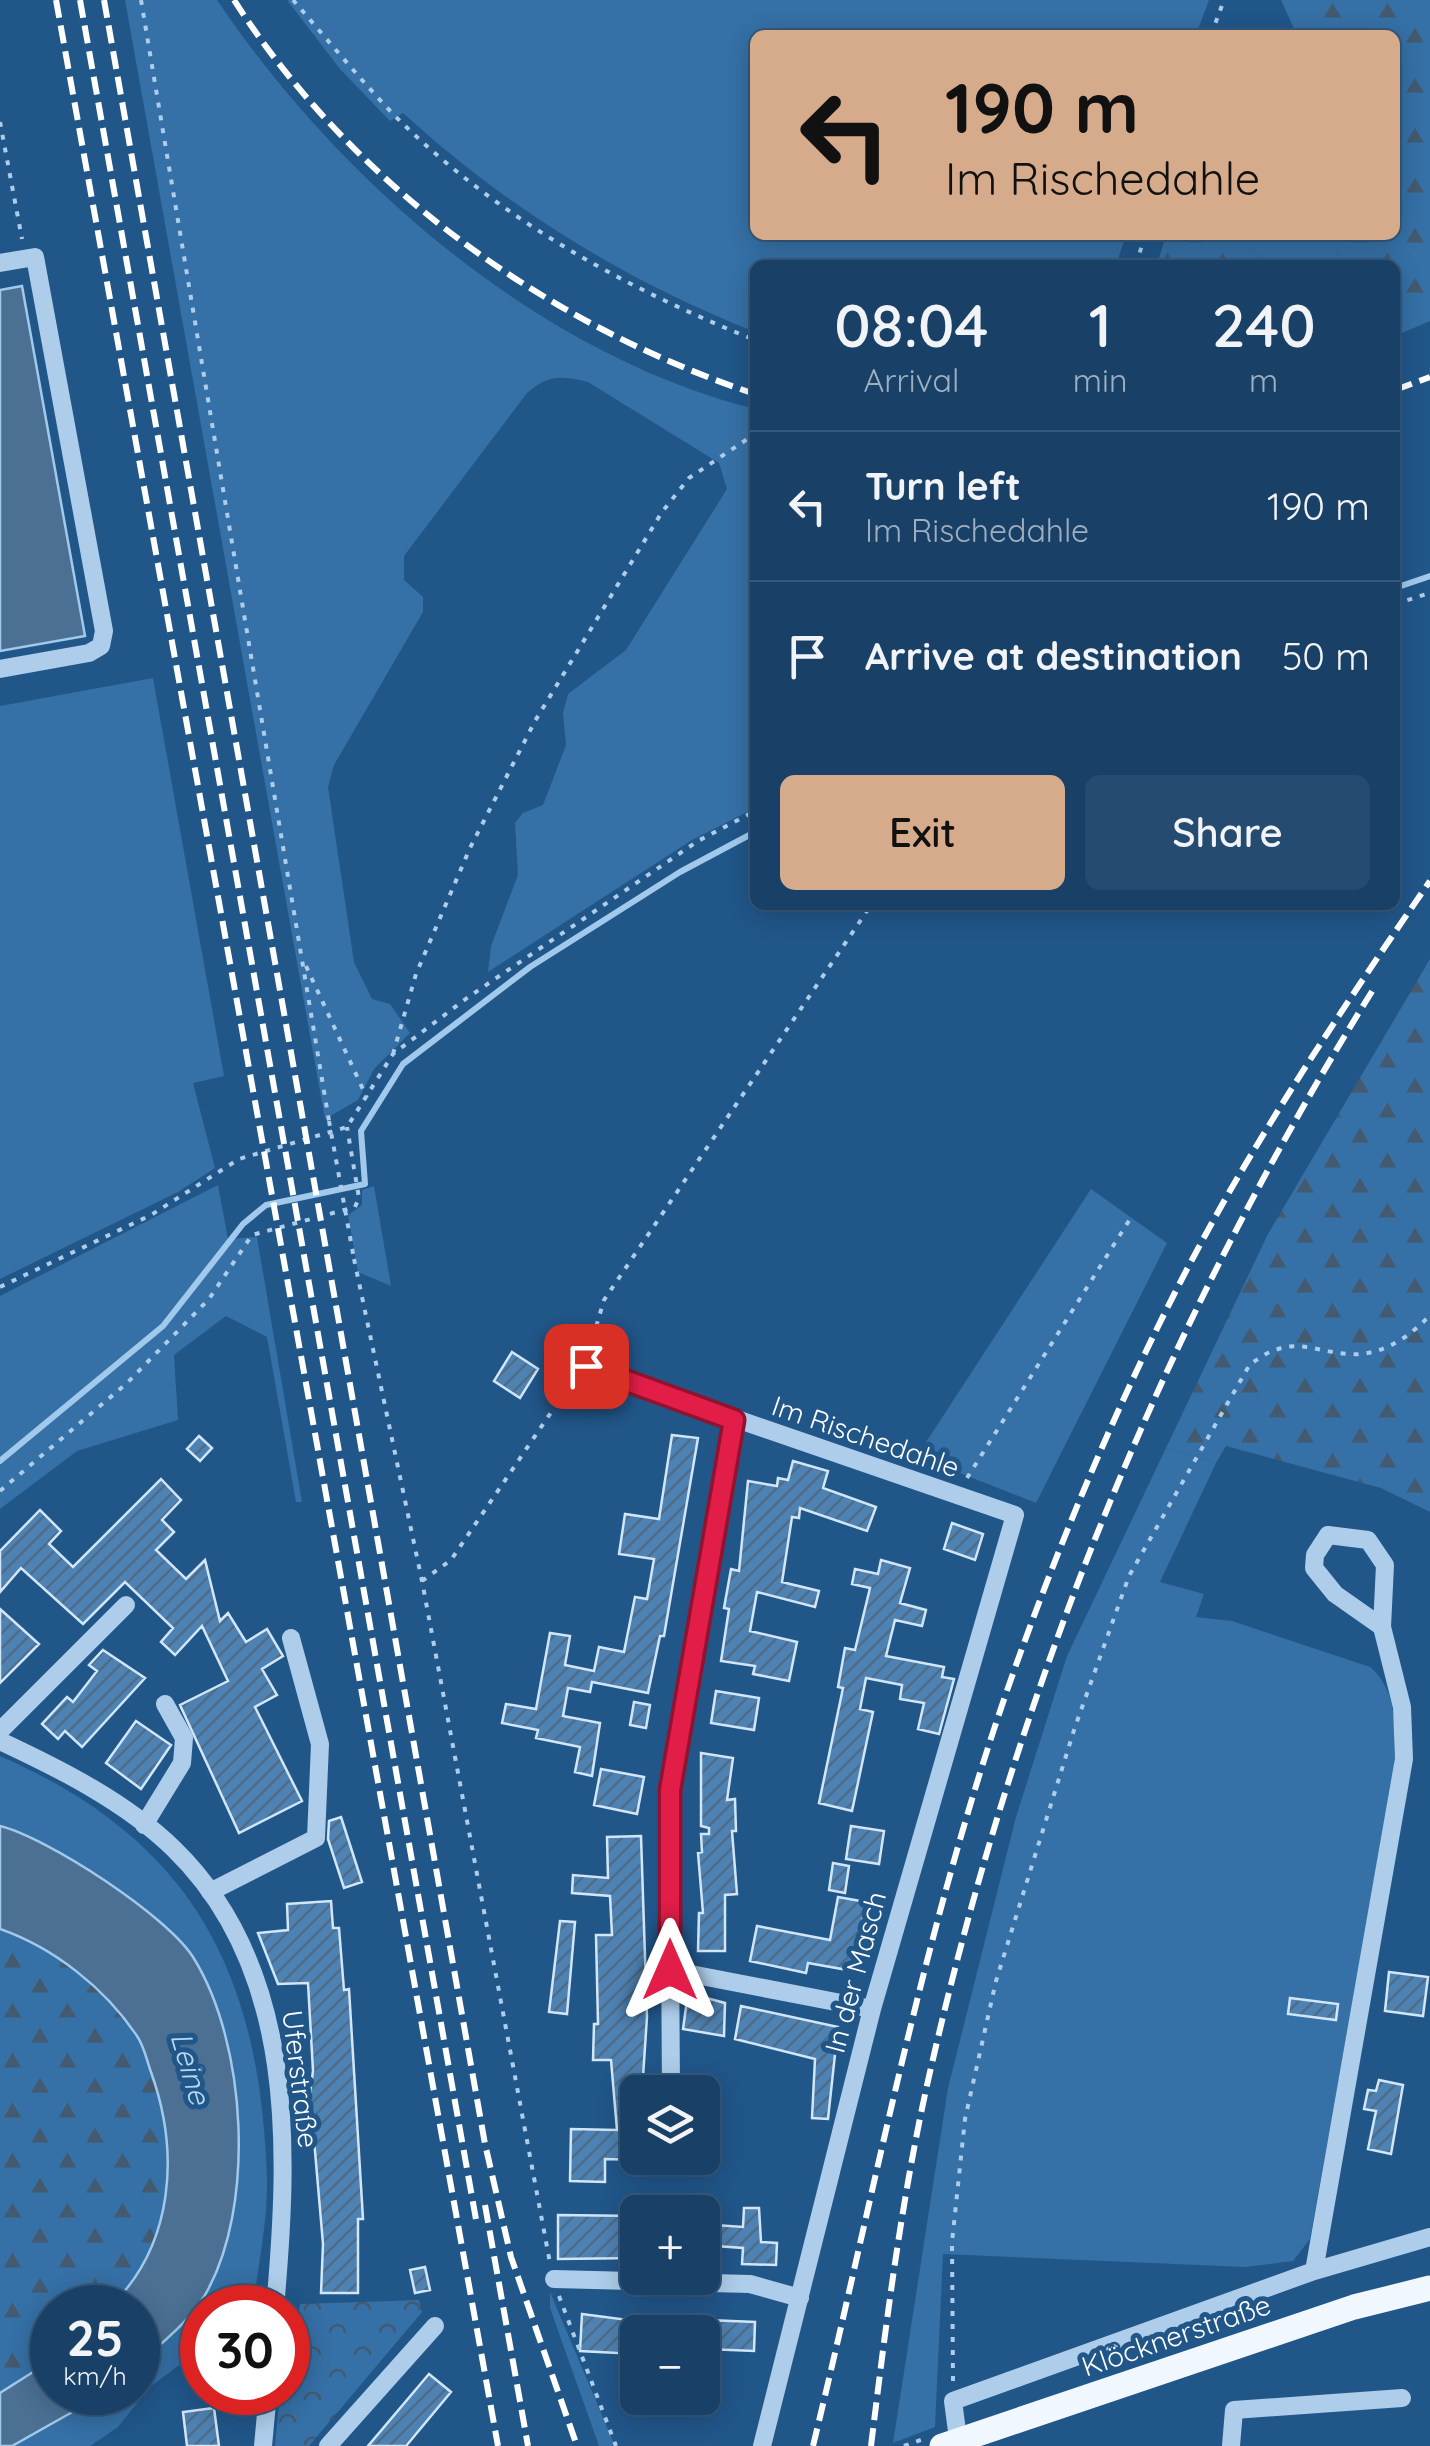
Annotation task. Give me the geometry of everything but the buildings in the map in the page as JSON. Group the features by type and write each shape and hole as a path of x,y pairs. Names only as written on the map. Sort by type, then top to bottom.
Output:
{"main road":[{"name":"Klöcknerstraße","path":"953,2444 1354,2307 1430,2288"}],"street":[{"path":"0,263 35,257 104,631 101,646 89,654 0,669"},
{"name":"Im Rischedahle","path":"586,1366 1015,1515"},
{"path":"671,2075 670,1790 734,1420"},
{"name":"In der Masch","path":"762,2446 872,2009 1015,1515"},
{"path":"1314,2271 1404,1760 1402,1707 1382,1627 1388,1580 1380,1554 1368,1540 1328,1535 1315,1556 1314,1568 1335,1594 1382,1627"},
{"path":"0,1732 126,1605"},
{"path":"210,1892 316,1838 320,1744 291,1638"},
{"path":"144,1825 182,1763 184,1738 165,1704"},
{"name":"Uferstraße","path":"0,1741 54,1766 172,1847 210,1892 258,1983 275,2046 286,2184 277,2285"},
{"path":"670,1970 872,2009"},
{"path":"953,2444 954,2401 1314,2271 1430,2237"},
{"path":"554,2278 750,2284 800,2298"},
{"path":"328,2446 435,2326"},
{"path":"1231,2446 1234,2410 1402,2398"},
{"path":"263,2446 266,2415"}],"path":[{"path":"141,0 354,1258 422,1580 554,2278 616,2446"},
{"path":"293,0 380,100 510,212 572,254 682,310 750,338"},
{"path":"1212,30 1224,0"},
{"path":"0,122 25,259"},
{"path":"394,1054 424,956 470,848 535,721 662,512 688,478 750,437"},
{"path":"1400,602 1430,593"},
{"path":"0,1288 151,1215 239,1159 347,1127 394,1054 467,998 665,863 750,815"},
{"path":"422,1580 451,1560 564,1388 586,1366 604,1300 868,910"},
{"path":"304,962 368,1099"},
{"path":"0,1491 126,1383 209,1299 252,1235 355,1207 358,1190 347,1127"},
{"path":"956,1495 1130,1220"},
{"path":"954,2401 952,2242 965,2119 996,1981 1075,1728 1129,1576 1250,1364 1278,1348 1310,1347 1350,1355 1376,1350 1412,1336 1430,1315"}],"green space":[{"path":"125,0 217,0 322,133 384,195 451,252 522,303 597,347 675,383 750,407 750,811 692,840 488,972 491,946 518,875 515,823 523,813 543,805 566,745 563,713 568,694 626,650 727,489 719,463 588,382 555,378 527,393 404,556 404,580 423,597 423,612 334,765 328,787 354,962 372,999 390,1004 410,1033 374,1069 358,1100 325,1119"},
{"path":"287,0 1209,0 1198,30 750,30 750,240 1124,240 1118,260 750,260 750,330 659,289 569,239 483,180 403,113 390,121 340,69"},
{"path":"1281,0 1430,0 1430,321 1400,334 1400,260 1342,260 1330,240 1400,240 1400,30 1295,30"},
{"path":"1164,240 1237,240 1262,260 1158,260"},
{"path":"1237,240 1330,240 1342,260 1262,260"},
{"path":"153,678 224,1076 193,1083 215,1168 178,1192 0,1279 0,706"},
{"path":"1430,959 1430,1512 1381,1488 1226,1446 1216,1463 1166,1448 1268,1234"},
{"path":"218,1185 228,1239 257,1237 302,1502 296,1502 267,1337 226,1316 174,1355 178,1420 77,1451 0,1509 0,1296"},
{"path":"374,1186 391,1286 358,1272 348,1215 362,1205 362,1190"},
{"path":"1091,1189 1167,1243 1036,1503 917,1456"},
{"path":"1166,1448 1216,1463 1160,1582 1204,1594 1196,1617 1232,1621 1370,1667 1386,1688 1393,1712 1395,1765 1310,2239 1293,2261 1245,2267 943,2254 935,2427 893,2443 948,2088 1016,1817 1067,1656"},
{"path":"0,1756 67,1790 123,1829 168,1873 204,1922 231,1977 250,2038 261,2104 267,2194 256,2285 182,2285 239,2120 216,2011 144,1910 39,1842 0,1826"},
{"path":"0,1929 40,1947 77,1972 110,2002 137,2036 160,2103 168,2166 159,2227 128,2285 30,2285 30,2374 0,2393"},
{"path":"180,2290 180,2364 160,2380 162,2342"},
{"path":"550,2292 615,2446 599,2446 550,2308"},
{"path":"419,2300 422,2312 309,2446 275,2446 278,2415 310,2415 310,2304"},
{"path":"67,2415 128,2415 118,2427 90,2446 12,2446"}],"water":[{"path":"22,286 85,636 0,651 0,290"},
{"name":"Leine","path":"0,1826 47,1846 133,1900 179,1940 193,1957 211,1993 234,2079 238,2172 232,2217 209,2285 180,2285 180,2327 160,2345 160,2285 128,2285 159,2227 168,2166 160,2103 145,2054 124,2018 94,1986 40,1947 0,1929"},
{"path":"30,2374 30,2415 67,2415 12,2446 0,2446 0,2393"}],"waterway":[{"path":"1400,586 1430,576"},
{"path":"0,1461 163,1326 243,1224 266,1205 365,1184 361,1131 403,1064 530,967 680,872 750,835"}],"railway":[{"path":"56,0 498,2446"},
{"path":"80,0 477,2225"},
{"path":"104,0 485,2144 511,2257 577,2446"},
{"path":"234,0 282,68 336,130 396,188 461,241 530,288 603,329 678,365 750,392"},
{"path":"1400,388 1430,377"},
{"path":"813,2446 906,2047 957,1849 1020,1654 1065,1537 1140,1364 1227,1196 1325,1037 1430,881"},
{"path":"871,2446 904,2203 933,2059 1010,1777 1057,1639 1110,1503 1231,1239 1376,985"},
{"path":"485,2205 528,2446"}],"route":[{"path":"586,1366 734,1420 670,1790 670,1970"}]}
